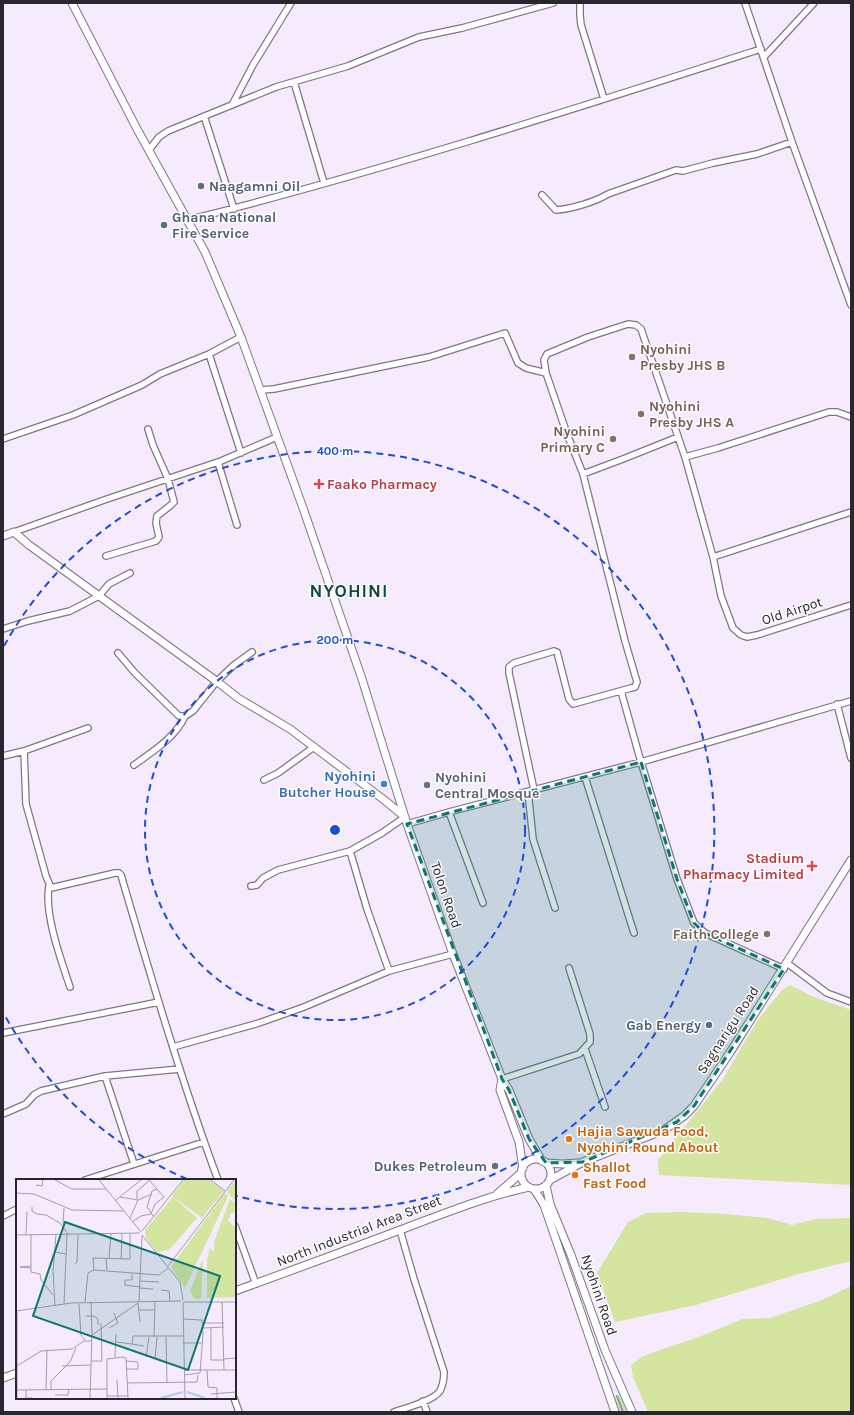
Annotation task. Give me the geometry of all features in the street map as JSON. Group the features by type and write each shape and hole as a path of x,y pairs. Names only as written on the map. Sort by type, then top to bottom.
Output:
{"main road":[{"name":"Tolon Road","path":"72,3 149,150 188,220 216,276 241,337 375,717 406,821 453,954 502,1079"},
{"path":"3,536 14,532 29,545 217,681 238,698 290,729 383,799 406,821"},
{"name":"Sagnarigu Road","path":"548,1182 582,1162 664,1130 684,1116 694,1106 785,966 851,860"},
{"path":"502,1079 509,1090 529,1139 550,1171 548,1182 538,1189 532,1188 523,1181 519,1142 500,1090 502,1079"},
{"path":"522,1171 530,1161 538,1160 544,1162"},
{"name":"Sagnarigu Road","path":"544,1162 563,1164 582,1162"},
{"name":"North Industrial Area Street","path":"494,1196 522,1171"},
{"name":"Nyohini Road","path":"548,1182 550,1204 571,1255 605,1350 632,1412"},
{"name":"North Industrial Area Street","path":"236,1291 457,1208 494,1196 532,1188"},
{"name":"Nyohini Road","path":"532,1188 544,1205 615,1412"},
{"path":"3,1378 16,1373"}],"street":[{"path":"232,105 253,65 291,3"},
{"path":"149,150 165,132 276,87 352,64 419,37 462,28 553,3"},
{"path":"580,3 580,21 604,99"},
{"path":"745,3 792,142 851,305"},
{"path":"764,57 814,3"},
{"path":"188,220 476,140 761,49"},
{"path":"294,82 324,183"},
{"path":"204,116 234,208"},
{"path":"542,195 556,210 563,210 676,170 683,171 757,154 792,142"},
{"path":"555,908 533,839 531,791 509,667 514,663 554,651 557,652 569,699 573,704 635,687 637,682 625,641 584,474 567,434 546,373 544,360 547,354 588,337 628,324 636,325 641,329 685,457 713,557 851,512"},
{"path":"260,390 274,389 429,357 504,333 518,363 526,368 546,373"},
{"path":"3,439 73,415 142,385 160,374 209,354 241,337"},
{"path":"209,354 241,453"},
{"path":"685,457 718,448 829,412 837,412 851,417"},
{"path":"106,556 156,541 159,537 156,523 157,516 174,502 168,479 153,445 148,429"},
{"path":"14,532 218,462 277,437"},
{"path":"584,474 678,437"},
{"path":"218,462 237,525"},
{"name":"Old Airpot","path":"713,557 721,596 733,628 747,637 851,605"},
{"path":"3,629 28,621 70,611 99,596 109,584 130,574"},
{"path":"118,653 135,673 179,716 185,716 193,711 217,681 234,665 252,652"},
{"path":"621,691 641,762 677,878 694,923 705,933 785,966 827,993 851,1002"},
{"path":"251,886 257,885 263,878 278,870 350,851 406,821 449,812 641,762 851,701"},
{"path":"837,704 851,758"},
{"path":"134,765 159,747 181,725 185,716"},
{"path":"3,756 24,751 88,728"},
{"path":"264,780 278,773 314,747"},
{"path":"24,751 26,804 49,886 48,895 54,937 70,987"},
{"path":"585,777 634,933"},
{"path":"449,812 483,903"},
{"path":"350,851 367,909 388,971"},
{"path":"49,886 54,889 115,872 119,873 180,1069 218,1179"},
{"path":"173,1047 259,1022 304,1007 388,971 453,954"},
{"path":"502,1079 579,1054 590,1042 590,1034 569,968"},
{"path":"3,1033 159,1002"},
{"path":"585,1048 605,1107"},
{"path":"3,1114 26,1104 34,1095 41,1091 104,1076 180,1069"},
{"path":"104,1076 134,1164"},
{"path":"88,1179 204,1142"},
{"path":"3,1216 16,1210"},
{"path":"236,1229 256,1284"},
{"path":"394,1412 435,1396 441,1390 444,1379 444,1372 400,1230"},
{"path":"234,1399 239,1412"},
{"path":"423,1401 427,1412"}],"highlighted area":[{"path":"641,762 677,879 694,923 705,933 784,969 694,1106 677,1122 583,1162 546,1163 529,1139 509,1090 502,1079 407,824"}],"green space":[{"path":"790,985 814,997 851,1010 851,1185 659,1175 658,1160 723,1079 757,1021 782,990"},
{"path":"683,1212 767,1218 792,1225 815,1219 851,1218 851,1261 802,1273 696,1305 615,1322 597,1273 628,1222 646,1213"},
{"path":"851,1286 851,1412 648,1412 633,1377 631,1365 643,1356 704,1335 742,1319 770,1318 822,1300"},
{"path":"620,1395 627,1412 620,1412 614,1397"}],"waterway":[{"path":"617,1396 623,1412"}],"place":[{"name":"Naagamni Oil","path":"201,186"},
{"name":"Ghana National Fire Service","path":"164,225"},
{"name":"Nyohini Presby JHS B","path":"632,357"},
{"name":"Nyohini Presby JHS A","path":"641,414"},
{"name":"Nyohini Primary C","path":"613,439"},
{"name":"Faako Pharmacy","path":"319,484"},
{"name":"Nyohini Butcher House","path":"384,784"},
{"name":"Nyohini Central Mosque","path":"427,785"},
{"name":"Stadium Pharmacy Limited","path":"812,866"},
{"name":"Faith College","path":"767,934"},
{"name":"Gab Energy","path":"709,1025"},
{"name":"Hajia Sawuda Food, Nyohini Round About","path":"569,1139"},
{"name":"Dukes Petroleum","path":"495,1166"},
{"name":"Shallot Fast Food","path":"575,1175"}],"district":[{"name":"NYOHINI","path":"349,591"}]}
